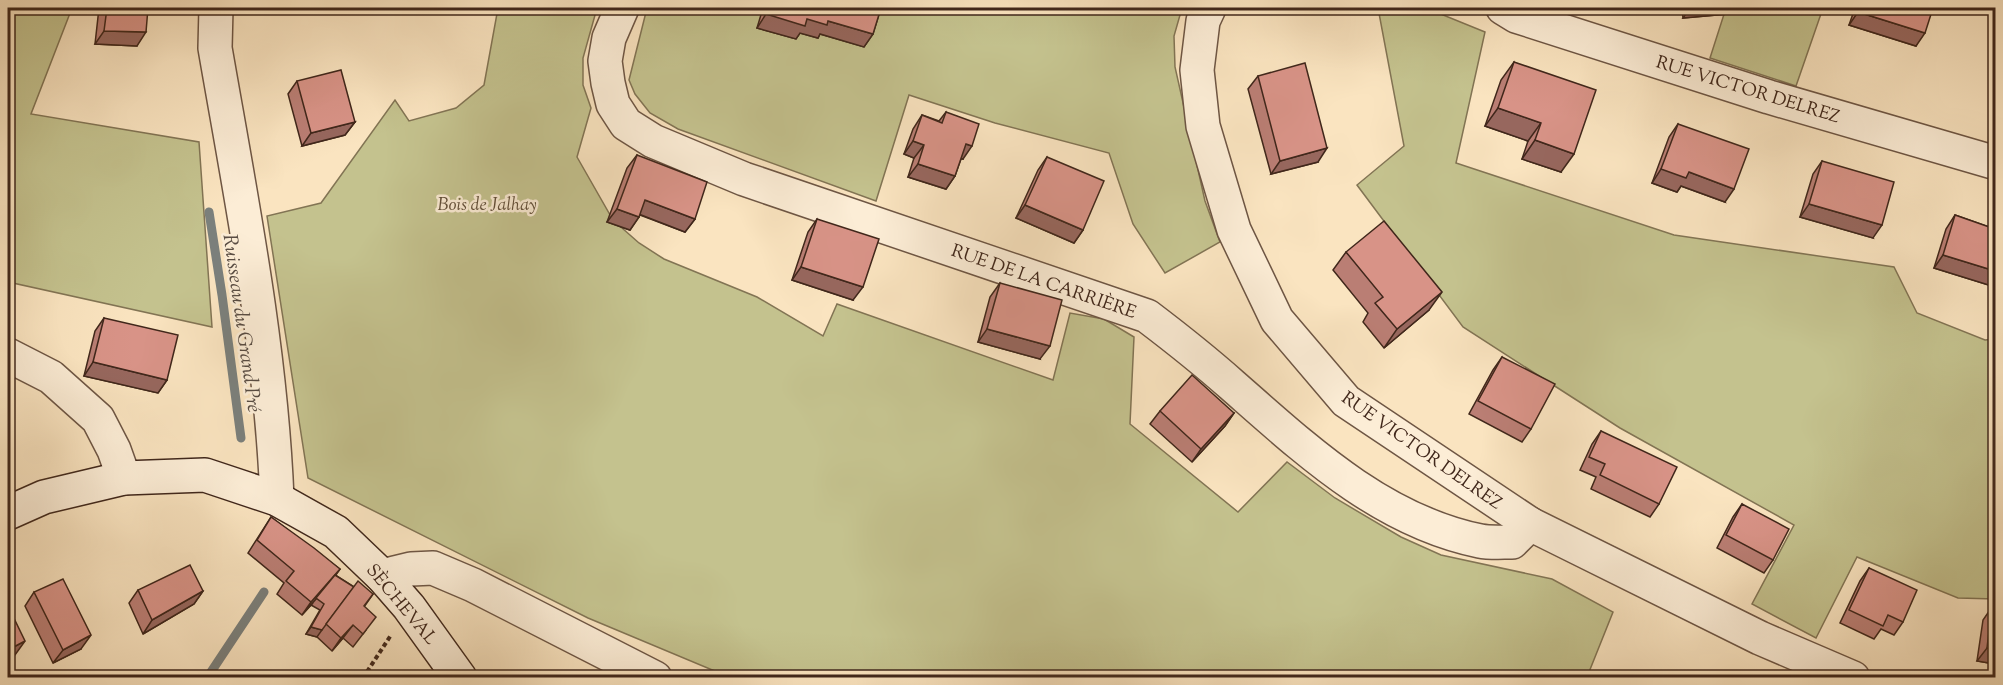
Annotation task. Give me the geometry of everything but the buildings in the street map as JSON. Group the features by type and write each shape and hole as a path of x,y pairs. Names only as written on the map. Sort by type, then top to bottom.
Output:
{"street":[{"path":"216,8 215,48 263,325 275,445 277,499"},
{"name":"RUE DE LA CARRIÈRE","path":"622,8 609,38 604,61 608,83 613,104 626,124 653,141 744,179 1147,316 1185,345 1282,431 1331,469 1383,503 1436,528 1482,541 1512,542 1530,524"},
{"name":"RUE VICTOR DELREZ","path":"1209,8 1203,21 1197,70 1203,126 1234,230 1277,320 1346,401 1530,524 1760,638 1853,678"},
{"name":"RUE VICTOR DELREZ","path":"1503,8 1516,16 1769,97 1995,163"},
{"path":"8,355 51,377 98,420 114,450 124,478"},
{"name":"SÈCHEVAL","path":"8,513 44,497 124,478 205,475 277,499 336,532 382,576 409,607 460,678"},
{"path":"382,576 411,569 433,568 473,585 655,678"}],"path":[{"path":"363,678 409,607"}],"green space":[{"path":"8,8 72,8 31,114 199,142 212,327 13,283 8,266 8,155 13,139 8,124"},
{"name":"Bois de Jalhay","path":"498,8 597,8 583,58 583,85 591,108 577,157 613,220 639,243 664,259 757,297 823,336 837,304 1053,380 1070,313 1104,319 1134,337 1130,424 1238,512 1287,462 1335,498 1401,537 1441,555 1552,579 1613,612 1587,677 729,677 588,618 308,478 267,216 321,203 395,100 409,121 456,108 484,85"},
{"path":"647,8 1182,8 1174,36 1175,67 1205,201 1220,242 1165,273 1133,224 1109,153 995,123 909,95 876,201 678,129 650,113 635,94 629,80"},
{"path":"1378,8 1426,8 1485,32 1456,163 1674,235 1894,267 1917,313 1985,340 1995,339 1995,599 1958,598 1857,557 1816,638 1752,604 1794,525 1620,428 1463,327 1357,185 1404,146"},
{"path":"1726,8 1823,8 1796,86 1710,58"}],"waterway":[{"name":"Ruisseau du Grand Pré","path":"209,212 241,438"},
{"name":"Ruisseau du Grand Pré","path":"207,678 264,592"}]}
